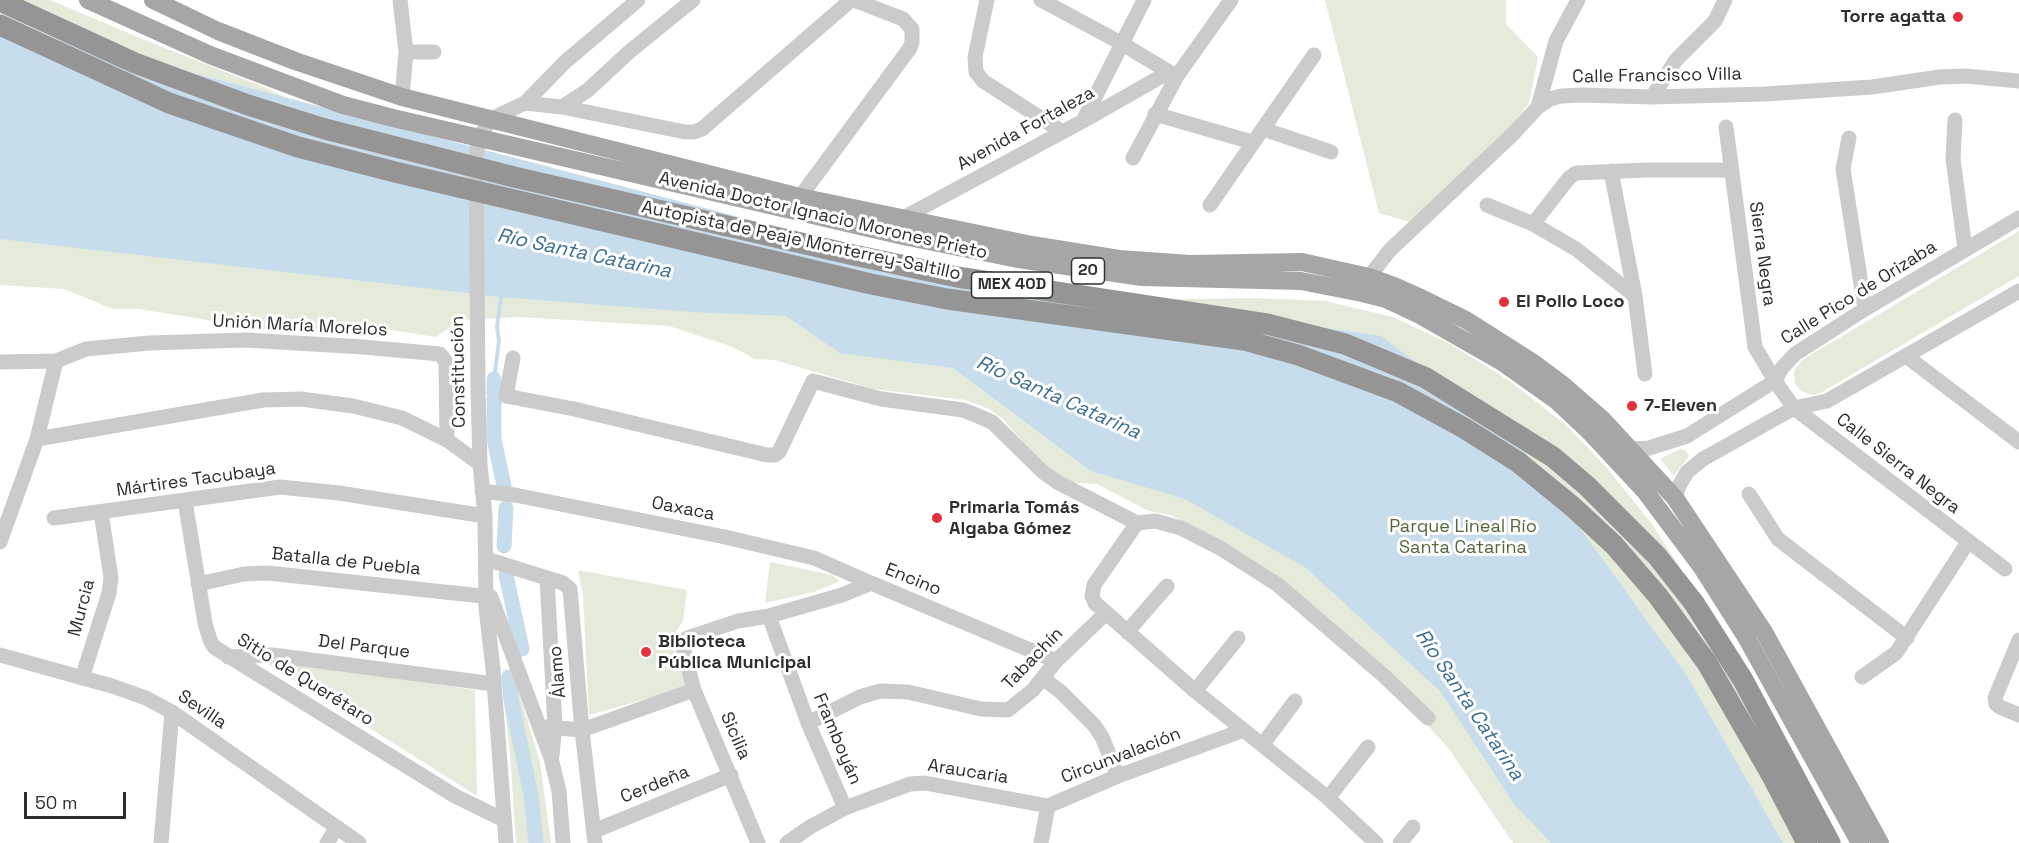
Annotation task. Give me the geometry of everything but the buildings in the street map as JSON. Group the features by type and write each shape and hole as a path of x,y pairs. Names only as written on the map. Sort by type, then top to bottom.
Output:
{"highway":[{"name":"Autopista de Peaje Monterrey-Saltillo","path":"0,1 135,63 248,105 325,129 514,177 957,277 1267,324 1345,344 1426,378 1552,457 1587,486 1657,556 1694,603 1743,680 1830,843"},
{"name":"Autopista de Peaje Monterrey-Saltillo","path":"0,25 169,103 320,152 872,284 947,299 1244,340 1298,355 1398,392 1464,428 1518,462 1573,507 1614,545 1658,596 1707,663 1771,774 1807,843"}],"main road":[{"name":"Avenida Doctor Ignacio Morones Prieto","path":"88,0 210,55 343,105 479,138 892,233 1018,259 1142,277 1301,281 1362,292 1386,299 1418,314 1502,362 1557,401 1591,433 1645,491 1701,566 1746,637 1860,843"},
{"name":"Avenida Doctor Ignacio Morones Prieto","path":"153,0 218,31 295,61 402,97 557,137 901,219 1065,252 1119,259 1190,264 1302,262 1369,277 1394,286 1467,320 1563,385 1603,420 1675,498 1764,632 1880,843"}],"street":[{"path":"400,0 406,52 402,97"},
{"path":"479,138 491,119 525,103 565,62 638,0"},
{"path":"562,107 588,90 693,0"},
{"path":"525,103 562,107 694,132 702,129 852,0 903,19 912,29 910,48 800,196"},
{"path":"987,0 975,57 976,72 983,81 1061,131"},
{"path":"1083,121 1144,0"},
{"path":"1133,158 1173,74 1231,0"},
{"path":"1538,107 1556,41 1578,0"},
{"path":"1652,97 1676,60 1715,21 1725,0"},
{"path":"1047,1 1173,74"},
{"path":"406,52 434,52"},
{"path":"1210,205 1314,55"},
{"name":"Avenida Fortaleza","path":"901,219 1061,131 1173,74"},
{"name":"Calle Francisco Villa","path":"1369,277 1390,250 1513,134 1538,107 1550,99 1561,96 1652,97 1765,94 1872,87 1957,76 2019,81"},
{"path":"1155,114 1252,142"},
{"path":"1955,120 1953,159 1965,249"},
{"name":"Sierra Negra","path":"1726,127 1755,347 1775,381"},
{"path":"1263,129 1331,152"},
{"name":"Constitución","path":"479,138 476,156 480,464 506,843"},
{"path":"1849,138 1843,169 1865,309"},
{"path":"1533,224 1569,178 1576,173 1730,170"},
{"path":"1611,171 1635,296 1645,374"},
{"path":"1487,205 1533,224 1576,249 1635,296"},
{"name":"Calle Pico de Orizaba","path":"1630,449 1649,448 1687,436 1775,381 1782,368 1795,354 1865,309 2019,218"},
{"path":"1675,498 1687,472 1703,459 1794,408 1827,401 2016,297"},
{"name":"Unión María Morelos","path":"0,362 56,360 93,348 149,343 246,340 440,354 446,362 447,440"},
{"path":"1906,356 2019,442"},
{"path":"513,358 506,396 767,455 775,455 779,452 813,381 881,399 963,410 992,422 1043,472 1057,482 1137,523 1155,521 1181,528 1228,553 1278,585 1383,675 1428,718"},
{"path":"0,542 37,439 56,360"},
{"name":"Calle Sierra Negra","path":"1775,381 1794,408 2005,569"},
{"path":"37,439 233,404 301,399 353,406 402,418 447,440 480,464"},
{"path":"1687,436 1703,459"},
{"name":"Mártires Tacubaya","path":"54,518 280,487 329,492 485,516"},
{"name":"Oaxaca","path":"482,491 516,495 726,537 814,558 871,583"},
{"path":"1749,494 1778,539 1907,638"},
{"name":"Sitio de Querétaro","path":"185,501 205,623 214,646 228,657 455,796 504,820"},
{"name":"Murcia","path":"82,678 109,593 111,578 101,512"},
{"path":"1137,523 1092,590 1095,603 1195,691 1328,798 1376,843"},
{"path":"1862,677 1896,653 1968,542"},
{"name":"Álamo","path":"486,559 567,585 570,590 594,837"},
{"name":"Batalla de Puebla","path":"198,584 244,574 268,573 488,594"},
{"path":"547,578 547,727 582,730 694,690"},
{"name":"Encino","path":"683,643 687,638 738,621 769,616 842,595 871,583 1056,662"},
{"path":"1127,632 1167,586"},
{"name":"Constitución","path":"488,594 517,669 547,727 551,758 560,791 563,843"},
{"name":"Tabachín","path":"808,723 860,697 880,691 908,692 981,709 1008,710 1017,705 1044,679 1056,662 1105,614"},
{"name":"Framboyán","path":"769,616 808,723 845,808"},
{"path":"1195,691 1238,638"},
{"path":"2019,640 1995,698 1996,704 2019,715"},
{"name":"Sicilia","path":"683,643 683,652 694,690 758,843"},
{"name":"Sevilla","path":"0,655 146,698 172,712 359,843"},
{"name":"Del Parque","path":"228,657 273,655 494,676 502,664 517,669"},
{"path":"1044,679 1061,692 1094,725 1102,737 1118,776"},
{"path":"1263,744 1295,701"},
{"path":"161,843 172,712"},
{"name":"Circunvalación","path":"1041,843 1048,806 1118,776 1244,730"},
{"path":"1328,798 1368,747"},
{"name":"Cerdeña","path":"594,837 731,775"},
{"name":"Araucaria","path":"787,843 810,827 845,808 901,787 925,783 1048,806"},
{"path":"327,843 337,827"},
{"path":"1400,843 1413,827"}],"green space":[{"name":"Río Santa Catarina","path":"0,0 50,0 259,85 315,111 792,234 978,275 1134,300 1252,298 1325,301 1393,317 1452,345 1508,380 1565,424 1606,467 1652,524 1687,579 1842,843 1513,843 1449,749 1397,691 1202,531 1171,515 1149,511 1097,484 1064,482 1003,419 989,409 966,400 873,389 775,360 755,359 733,347 669,326 519,317 460,320 436,337 385,329 331,331 263,329 139,309 113,309 64,289 0,285"},
{"path":"1325,0 1506,0 1506,24 1538,57 1529,103 1509,129 1410,222 1379,213"},
{"path":"2019,231 2019,276 1822,392 1814,395 1806,393 1795,384 1794,371 1802,360"},
{"path":"1680,449 1685,450 1689,456 1674,476 1660,459"},
{"path":"770,562 832,575 840,581 814,592 765,603"},
{"path":"578,570 687,590 683,621 671,639 686,688 589,715 583,596"},
{"path":"272,659 475,690 477,796 265,662"},
{"path":"503,670 514,677 540,762 551,843 516,843 510,752 501,678"}],"water":[{"name":"Río Santa Catarina","path":"0,26 159,64 955,274 1381,336 1513,436 1687,676 1783,843 1551,843 1514,804 1441,692 1306,568 1185,499 1091,471 953,368 840,353 786,316 691,312 501,297 0,239"}],"waterway":[{"path":"494,379 501,297"},
{"path":"494,379 494,393"},
{"path":"494,399 494,439 504,486"},
{"path":"504,546 506,508"},
{"path":"506,575 522,649"},
{"path":"509,677 511,699 531,795 536,843"}],"place":[{"name":"Torre agatta","path":"1958,17"},
{"name":"El Pollo Loco","path":"1504,302"},
{"name":"7-Eleven","path":"1632,406"},
{"name":"Primaria Tomás Algaba Gómez","path":"937,518"},
{"name":"Biblioteca Pública Municipal","path":"646,652"}],"park label":[{"name":"Parque Lineal Río Santa Catarina","path":"1463,537"}]}
